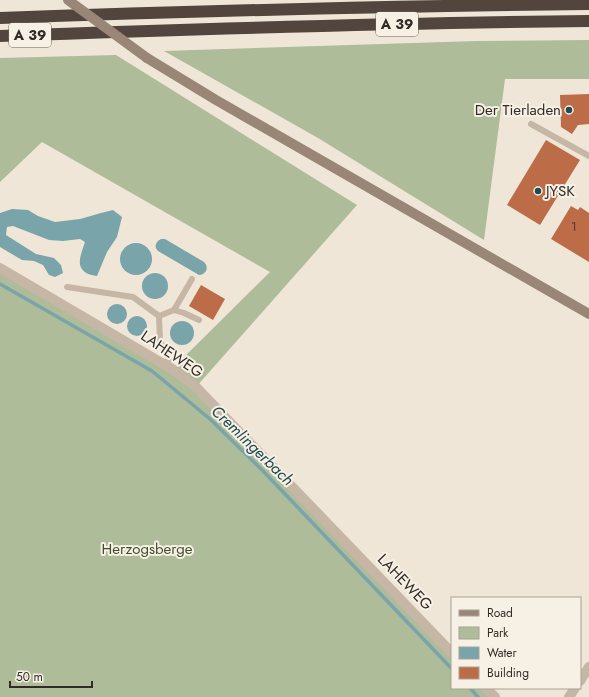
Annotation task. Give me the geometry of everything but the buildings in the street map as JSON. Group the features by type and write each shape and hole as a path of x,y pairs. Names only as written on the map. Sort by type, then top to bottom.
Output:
{"highway":[{"name":"A 39","path":"0,18 364,8 589,4"},
{"name":"A 39","path":"0,36 468,22 589,21"}],"street":[{"path":"68,0 147,58 216,100 589,314"},
{"name":"LAHEWEG","path":"0,268 172,369 196,387 451,652"},
{"path":"581,679 589,667"},
{"path":"487,689 495,697"}],"lane":[{"path":"531,124 589,156"},
{"path":"159,316 174,310 192,279"},
{"path":"67,287 133,297 159,316"},
{"path":"174,310 199,320"},
{"path":"159,316 160,341 172,369"}],"green space":[{"path":"589,40 589,79 505,79 484,240 318,138 164,51 477,41"},
{"name":"Herzogsberge","path":"116,55 357,205 196,387 451,657 451,689 481,689 489,697 0,697 0,268 172,369 270,272 42,142 0,182 0,58"}],"water":[{"path":"12,209 28,210 38,216 55,222 80,219 113,210 122,217 117,237 107,252 97,276 86,273 80,266 80,258 85,242 80,239 63,241 49,240 13,226 7,227 6,235 36,254 54,258 61,265 63,273 55,277 49,275 43,265 34,261 22,260 0,247 0,213"},
{"path":"161,239 165,239 204,262 207,268 205,272 199,275 158,251 156,245"},
{"path":"133,243 139,243 148,247 152,259 148,271 139,275 133,275 124,271 120,262 120,256 124,247"},
{"path":"155,273 164,277 168,286 164,295 155,299 146,295 142,286 146,277"},
{"path":"117,304 124,307 127,314 124,321 117,324 110,321 107,314 110,307"},
{"path":"137,316 144,319 147,326 144,333 137,336 130,333 127,326 130,319"},
{"path":"177,321 187,321 194,328 194,338 187,345 177,345 170,338 170,328"}],"waterway":[{"name":"Cremlingerbach","path":"0,284 152,371 210,419 264,472 451,668"},
{"name":"Cremlingerbach","path":"471,689 478,697"}],"place":[{"name":"Der Tierladen","path":"569,110"},
{"name":"JYSK","path":"538,191"}]}
